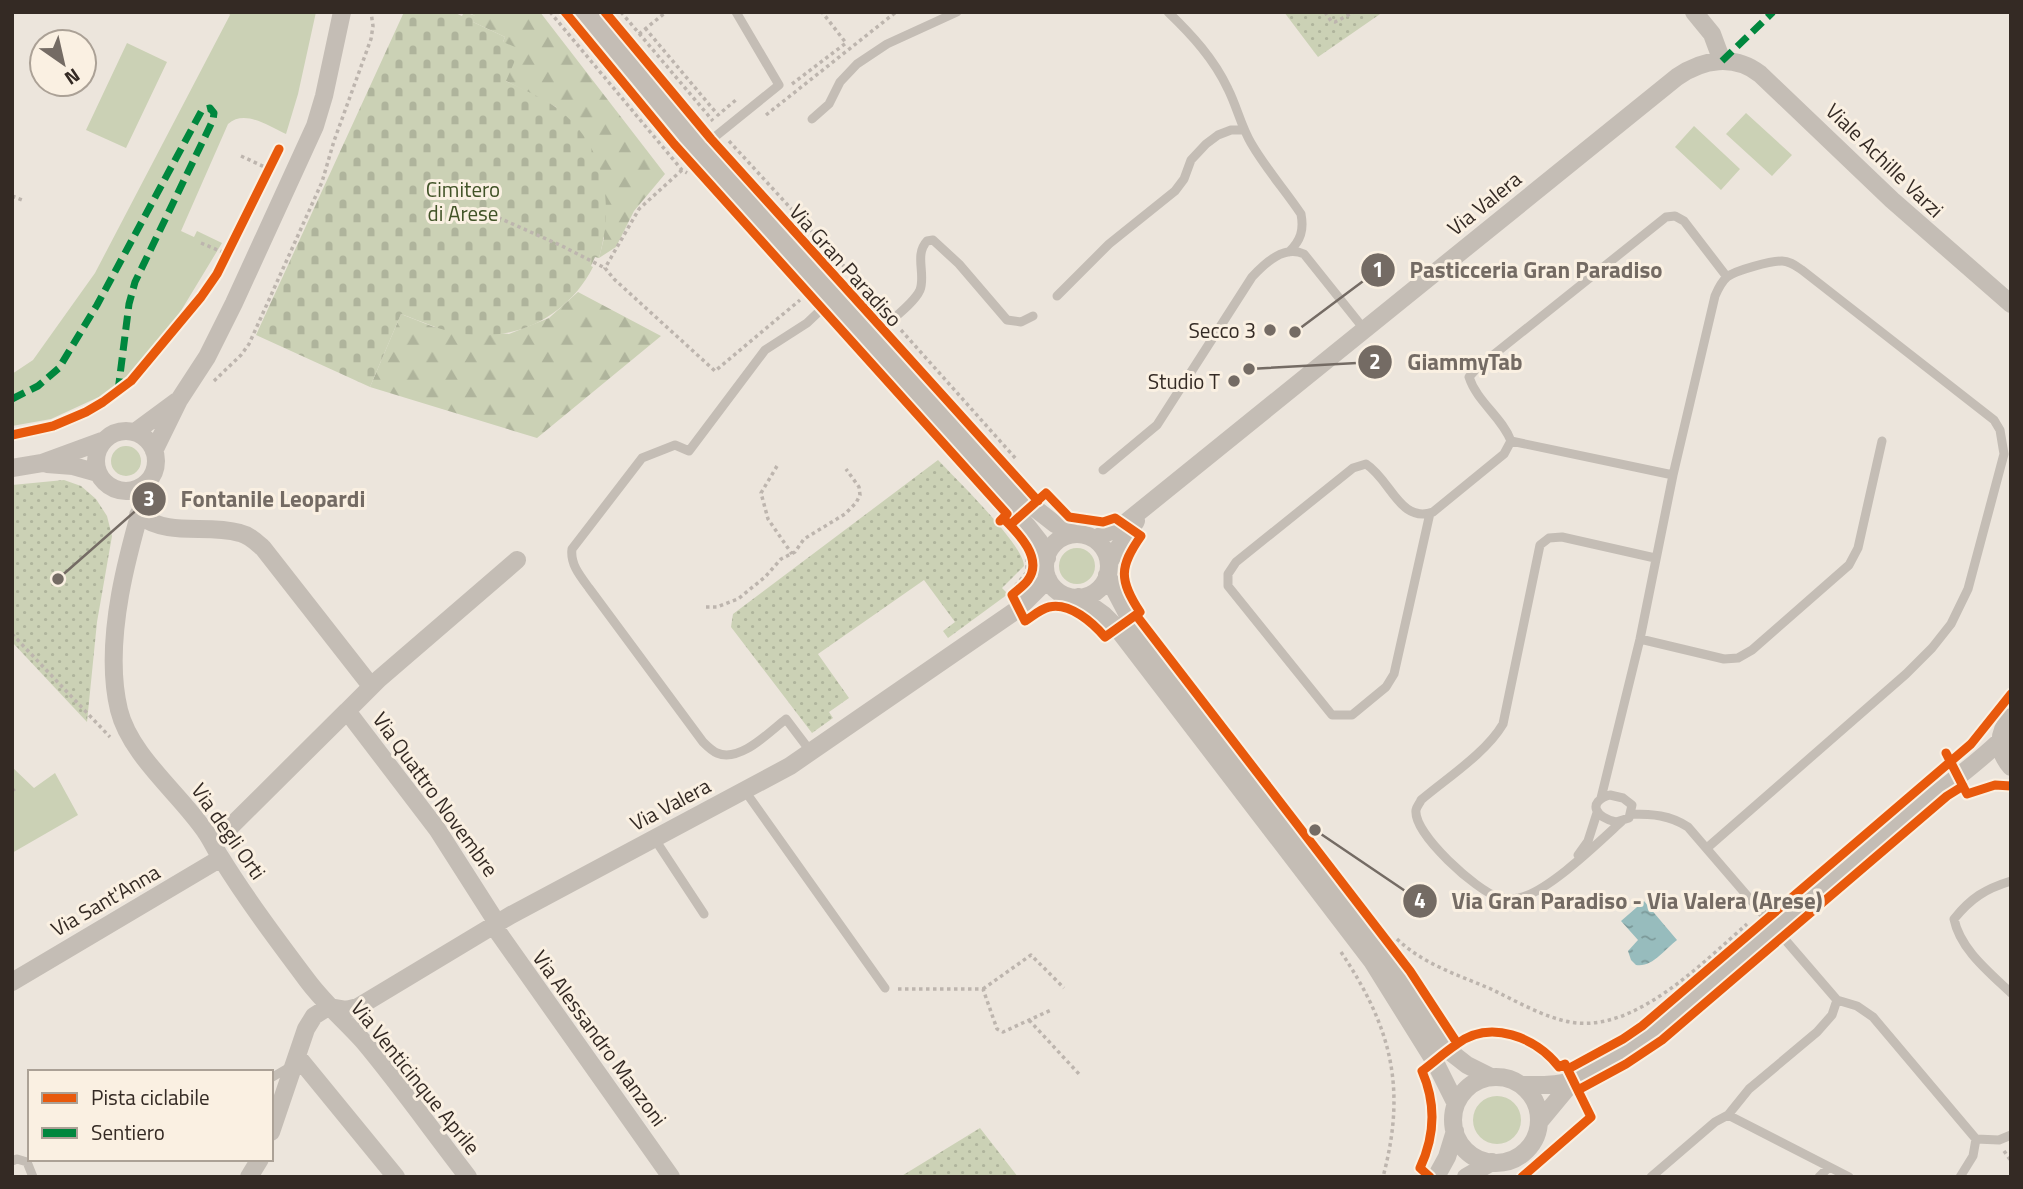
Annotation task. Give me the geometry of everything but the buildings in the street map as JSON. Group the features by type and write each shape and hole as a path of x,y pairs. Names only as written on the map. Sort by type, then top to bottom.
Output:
{"street":[{"path":"154,451 179,400 208,357 315,126 342,12"},
{"name":"Via Gran Paradiso","path":"577,12 654,107 1028,527 1047,558"},
{"name":"Via Gran Paradiso","path":"596,12 709,148 1032,506 1055,524 1075,534"},
{"path":"1694,12 1712,34 1722,61"},
{"name":"Viale Achille Varzi","path":"1722,61 1745,65 1760,74 1892,200 2011,304"},
{"name":"Via Valera","path":"1096,539 1124,524 1677,76 1698,65 1722,61"},
{"path":"12,468 42,463 102,441 117,432 135,432 179,400"},
{"path":"102,441 95,457 98,473 109,486 136,489 149,481 155,469 154,451 150,443 135,432"},
{"path":"42,463 73,466 98,473"},
{"name":"Via degli Orti","path":"149,481 121,592 115,650 119,708 125,726 135,744 195,818 328,1007"},
{"path":"117,489 128,514 136,524 148,522 165,528 230,531 242,533 252,539 262,548 371,687"},
{"name":"Via Valera","path":"1108,569 1151,501"},
{"path":"1457,1104 1435,1062 1372,961 1117,628 1079,597 1054,586 1047,558 1057,542 1075,534 1096,539 1102,545 1108,569 1130,619 1384,953 1449,1051 1467,1065 1491,1077"},
{"path":"347,711 371,687 517,561"},
{"path":"1079,597 1100,588 1108,569"},
{"name":"Via Valera","path":"328,1007 346,1010 358,1007 495,924 745,791 811,752 1018,608 1054,586"},
{"name":"Via Quattro Novembre","path":"217,851 347,711 448,846 495,924"},
{"path":"2011,717 2004,725 2000,741 2005,760 2011,767"},
{"path":"1466,1177 1492,1163 1515,1158 1525,1152 1532,1143 1539,1122 1573,1081 1620,1055 1648,1035 1771,922 1959,778 2000,741"},
{"path":"1959,778 2011,767"},
{"name":"Via Sant'Anna","path":"12,982 217,851"},
{"name":"Via Alessandro Manzoni","path":"495,924 671,1177"},
{"path":"273,1126 306,1029 314,1016 328,1007"},
{"name":"Via Venticinque Aprile","path":"328,1007 362,1040 468,1177"},
{"path":"296,1060 396,1177"},
{"path":"1492,1163 1469,1152 1460,1143 1455,1131 1453,1117 1457,1104 1470,1086 1491,1077 1502,1077 1522,1085 1573,1081"},
{"path":"1522,1085 1532,1095 1538,1108 1539,1122"},
{"path":"1436,1177 1447,1157 1455,1131"},
{"path":"249,1177 259,1161"}],"lane":[{"path":"709,148 779,85 736,12"},
{"path":"813,119 829,104 840,82 857,64 887,44 957,12"},
{"path":"1168,12 1187,30 1217,68 1234,101 1244,130 1261,160 1301,214 1301,236 1289,252"},
{"path":"1057,296 1109,244 1175,191 1184,179 1191,160 1206,144 1231,130 1244,130"},
{"path":"1430,513 1394,674 1386,687 1352,715 1332,715 1228,586 1228,574 1236,562 1353,468 1366,464 1375,469 1407,510 1414,515 1430,513 1504,454 1511,442 1506,428 1473,387 1469,377 1666,217 1675,216 1684,221 1727,277"},
{"path":"877,333 915,298 920,290 922,246 933,240 959,264 1007,320 1016,322 1033,316"},
{"path":"1103,470 1157,425 1252,277 1264,264 1278,255 1297,251 1304,254 1364,329"},
{"path":"1571,865 1588,841 1597,813 1595,809 1605,796 1673,474 1715,296 1727,277 1740,271 1780,261 1790,262 1994,420 2000,430 2004,454 1968,589 1951,624 1906,674 1707,848"},
{"path":"811,752 786,719 744,750 731,755 716,753 703,742 589,588 571,557 572,549 642,458 675,445 688,451 765,350 807,323 827,304"},
{"path":"1640,639 1724,659 1738,658 1752,650 1849,565 1858,548 1882,441"},
{"path":"1511,442 1673,474"},
{"path":"1655,558 1562,537 1549,538 1540,545 1503,724 1486,746 1421,800 1416,809 1418,818 1437,850 1478,888 1500,898 1520,898 1542,888 1631,814 1655,814 1679,821 1707,848 1838,1000 1857,1006 1873,1017 1976,1139 1998,1140 2011,1135"},
{"path":"745,791 889,990"},
{"path":"1605,796 1628,801 1632,805 1631,814"},
{"path":"1597,813 1609,820 1622,821"},
{"path":"654,838 704,914"},
{"path":"2011,881 1989,888 1967,903 1954,919 1956,934 2011,993"},
{"path":"1651,1177 1715,1122 1728,1115 1749,1089 1817,1032 1832,1015 1838,1000"},
{"path":"273,1077 296,1060"},
{"path":"1728,1115 1849,1177"},
{"path":"1960,1177 1973,1156 1976,1139"},
{"path":"12,1160 27,1163 33,1177"},
{"path":"1819,1177 1828,1168"}],"path":[{"path":"210,385 242,355 249,344 321,182 371,39 371,12"},
{"path":"621,12 724,135 1019,463"},
{"path":"639,34 666,12"},
{"path":"792,85 846,43 822,12"},
{"path":"764,116 896,12"},
{"path":"1325,12 1331,21 1335,22 1354,12"},
{"path":"645,28 718,115 737,99"},
{"path":"709,148 724,135"},
{"path":"241,156 269,169"},
{"path":"263,181 274,159"},
{"path":"605,268 639,209 688,168"},
{"path":"12,196 25,201"},
{"path":"479,209 605,268 715,371 800,300"},
{"path":"201,243 229,251 222,264"},
{"path":"278,259 286,261"},
{"path":"777,466 761,494 768,519 792,554"},
{"path":"706,607 724,605 738,599 765,577 781,559 795,552 804,539 845,514 860,495 859,487 846,469"},
{"path":"1018,608 1012,595 1030,578 1033,569 1032,558 1026,546"},
{"path":"12,634 112,739"},
{"path":"12,791 17,787"},
{"path":"1390,929 1417,957 1539,1011 1569,1022 1594,1023 1619,1018 1654,1001 1744,931 1771,922"},
{"path":"1671,1000 1744,931"},
{"path":"1336,944 1372,1002 1388,1047 1392,1067 1394,1127 1384,1177"},
{"path":"1389,944 1396,953"},
{"path":"889,990 983,989 1031,955 1064,988"},
{"path":"983,989 997,1028 1003,1032 1051,1010"},
{"path":"1029,1020 1079,1074"}],"green space":[{"path":"228,12 316,12 298,94 286,134 249,118 228,124 181,231 194,237 197,231 222,243 176,319 141,367 101,396 51,419 12,426 12,374 33,360 95,273 230,15"},
{"name":"Cimitero di Arese","path":"404,12 453,12 462,16 464,12 476,16 473,22 505,37 503,42 520,49 506,81 554,106 585,137 602,174 606,215 599,258 595,257 591,266 593,267 582,284 555,312 521,329 482,335 446,331 401,314 370,387 256,335"},
{"path":"468,12 540,12 665,174 634,211 616,247 599,258 604,238 556,107 506,81 503,42 505,37 473,22 475,16"},
{"path":"1284,12 1383,12 1318,57"},
{"path":"127,43 167,62 126,148 86,130"},
{"path":"1746,113 1792,155 1772,176 1726,134"},
{"path":"1694,126 1740,169 1721,190 1675,147"},
{"path":"578,292 661,336 537,438 370,387 401,314 434,327 509,334 549,318"},
{"path":"126,446 137,450 141,461 137,472 126,476 115,472 111,461 115,450"},
{"path":"938,460 1001,528 1021,556 1024,566 1002,588 1008,594 948,638 943,631 955,622 924,580 818,654 849,698 829,712 833,718 812,733 731,627 733,614"},
{"path":"64,480 81,486 96,499 107,516 112,536 97,622 87,722 12,642 12,485"},
{"path":"1077,548 1090,553 1095,566 1090,579 1077,584 1064,579 1059,566 1064,553"},
{"path":"12,767 34,788 55,773 78,815 12,853"},
{"path":"1497,1096 1514,1103 1521,1120 1514,1137 1497,1144 1480,1137 1473,1120 1480,1103"},
{"path":"980,1128 1018,1177 900,1177"}],"water":[{"path":"1644,901 1677,940 1653,961 1636,965 1628,951 1638,940 1621,921"}],"marked path":[{"path":"1722,61 1773,12"},
{"path":"12,399 38,386 59,368 97,305 202,110 210,108 214,113 213,120 135,282 129,304 118,391"}],"cycle path":[{"path":"565,12 674,144 1007,514 1000,521"},
{"path":"605,12 711,139 1038,501"},
{"path":"12,435 53,426 86,412 131,381 217,274 279,149"},
{"path":"1003,518 1027,546 1033,563 1028,580 1012,595 1025,621 1039,611 1057,606 1088,620 1105,637 1140,612 1128,591 1124,574 1129,556 1141,536 1115,518 1103,522 1069,517 1046,493 1010,525"},
{"path":"1136,615 1410,971 1457,1043"},
{"path":"1568,1069 1642,1026 1971,744 2011,694"},
{"path":"1946,753 1967,794 1995,785 2011,786"},
{"path":"1578,1090 1626,1064 1662,1040 1947,796 1963,786"},
{"path":"1430,1177 1420,1168 1429,1144 1432,1120 1430,1095 1422,1071 1470,1037 1498,1032 1512,1035 1538,1047 1559,1067 1565,1064 1591,1117 1522,1177"}],"place":[{"name":"Secco 3","path":"1270,330"},
{"name":"Pasticceria Gran Paradiso","path":"1295,332"},
{"name":"GiammyTab","path":"1249,369"},
{"name":"Studio T","path":"1234,381"},
{"name":"Fontanile Leopardi","path":"58,579"},
{"name":"Via Gran Paradiso - Via Valera (Arese)","path":"1315,830"}]}
